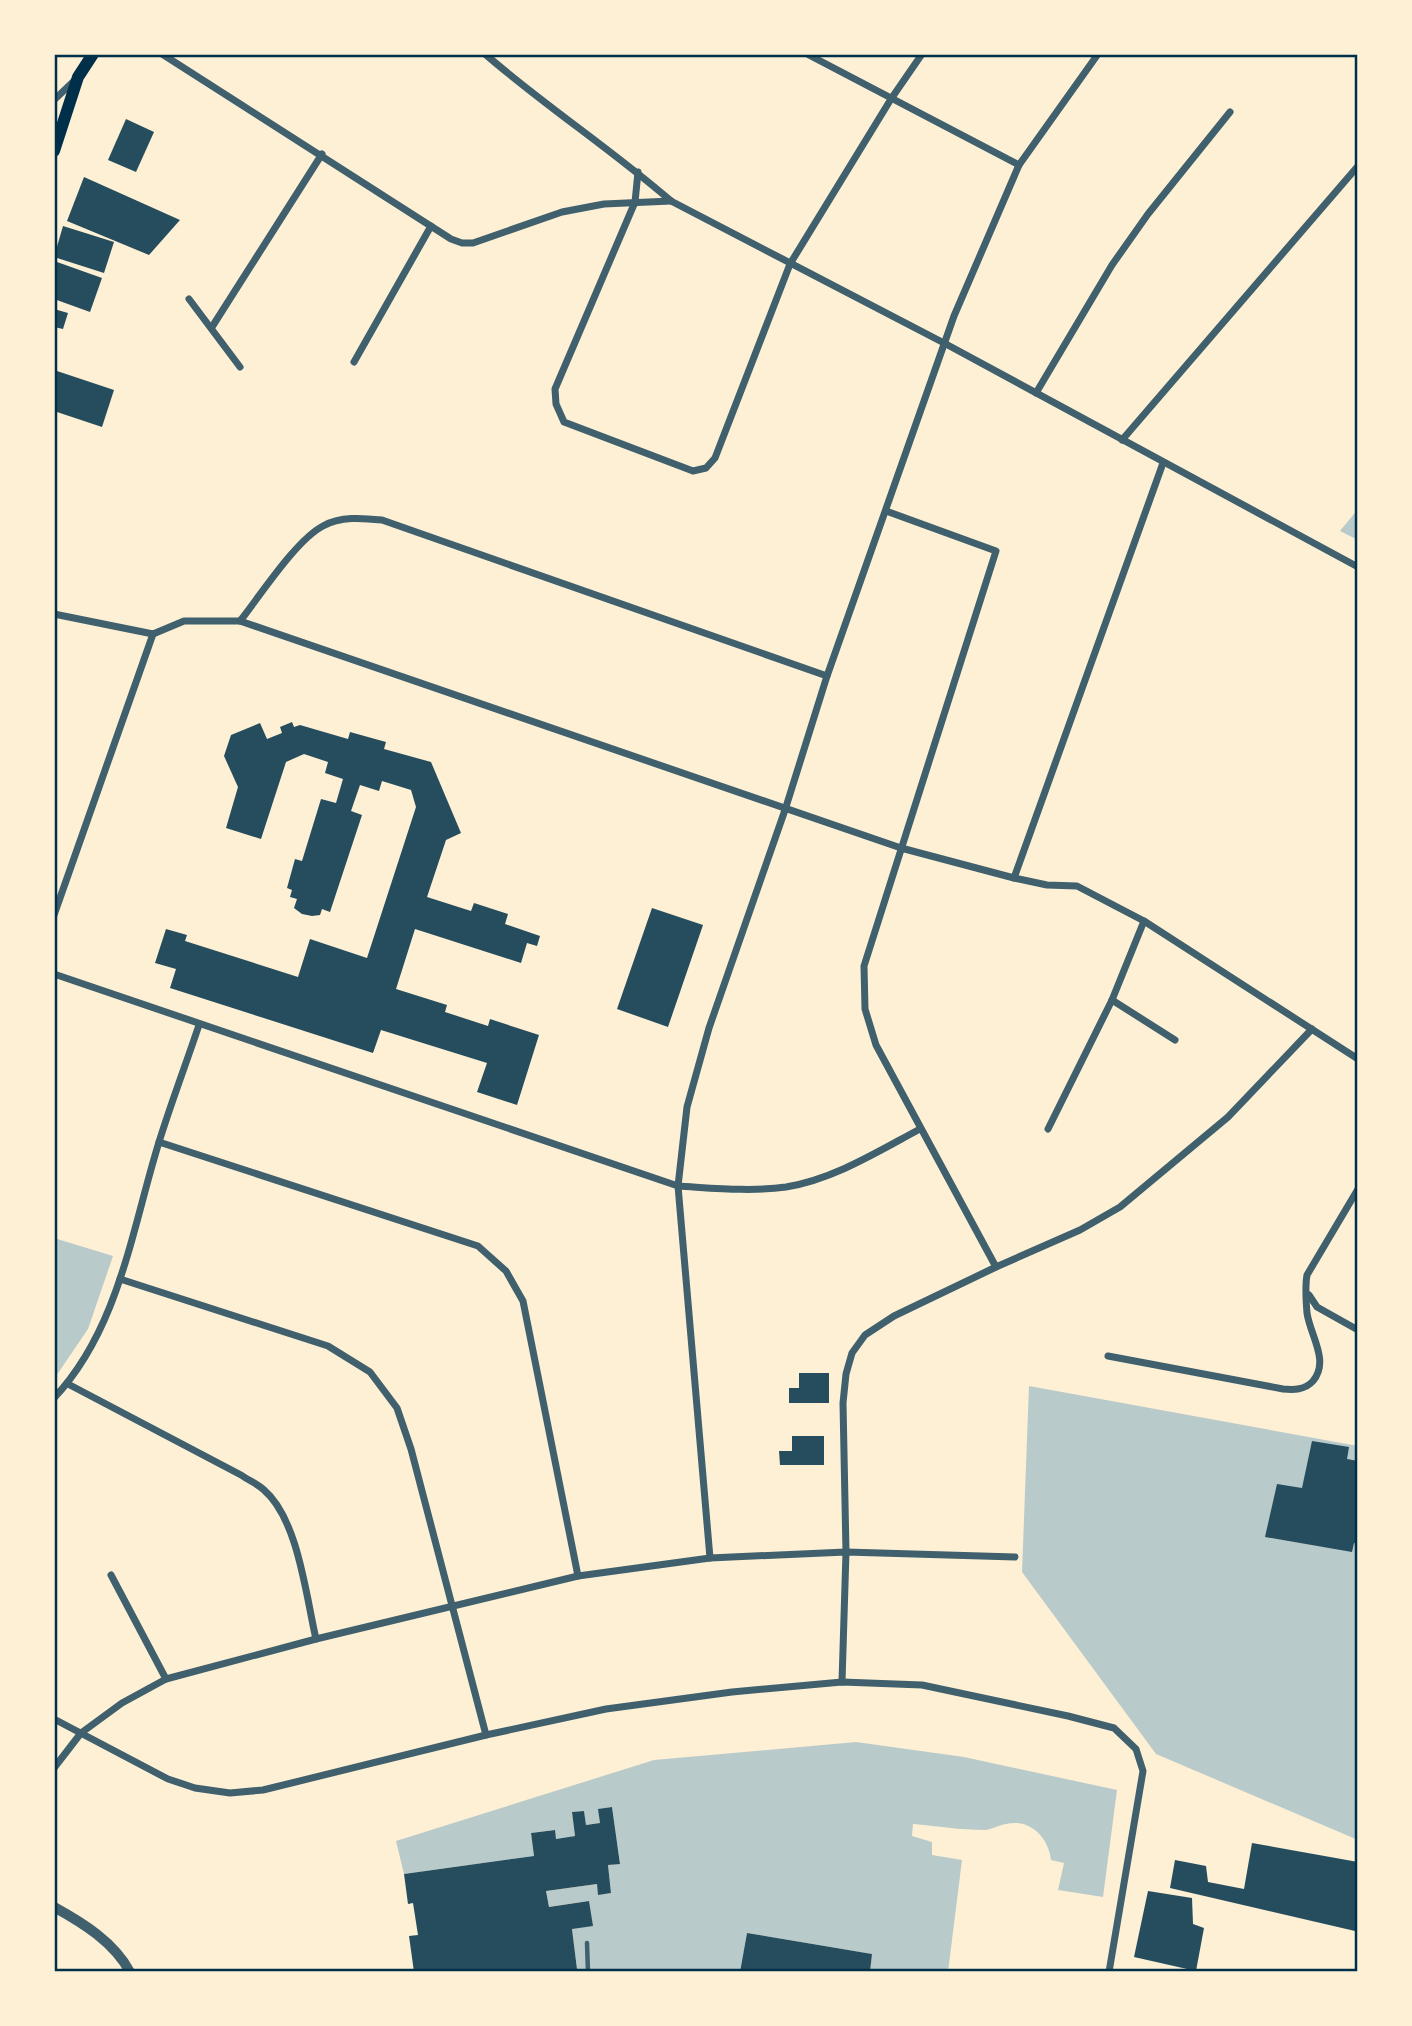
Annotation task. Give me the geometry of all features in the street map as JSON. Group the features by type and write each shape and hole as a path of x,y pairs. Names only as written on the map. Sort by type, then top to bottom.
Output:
{"main road":[{"path":"54,151 78,77 93,54"}],"street":[{"path":"162,54 462,243 473,243 562,212 604,204 671,201"},
{"path":"485,54 517,82 638,172 671,201 944,343 1358,567"},
{"path":"807,54 1019,165"},
{"path":"638,172 635,202 555,389 555,404 564,422 693,471 706,468 715,458 790,264 891,99 922,54"},
{"path":"710,1558 678,1186 687,1107 709,1028 944,343 1019,165 1098,54"},
{"path":"54,100 78,77"},
{"path":"1036,393 1112,265 1148,214 1230,112"},
{"path":"212,327 322,154"},
{"path":"1122,440 1358,166"},
{"path":"354,362 432,226"},
{"path":"190,299 240,367"},
{"path":"1014,878 1163,463"},
{"path":"886,511 996,551 864,966 864,1009 876,1045 919,1129 996,1267"},
{"path":"240,621 306,538 324,525 361,517 382,520 828,676"},
{"path":"54,614 153,634 184,621 240,621 901,848 1014,878 1047,885 1077,886 1144,921 1358,1059"},
{"path":"54,915 153,634"},
{"path":"1048,1129 1112,1000 1144,921"},
{"path":"54,974 678,1186 785,1187 842,1170 919,1129"},
{"path":"1112,1000 1175,1040"},
{"path":"54,1398 68,1384 94,1344 120,1279 159,1142 199,1025"},
{"path":"842,1682 846,1552 843,1403 845,1374 852,1353 865,1335 894,1316 1080,1230 1120,1207 1228,1117 1312,1029"},
{"path":"159,1142 478,1247 506,1271 523,1301 578,1576"},
{"path":"1108,1356 1283,1389 1304,1388 1314,1380 1320,1367 1307,1315 1307,1275 1358,1189"},
{"path":"120,1279 328,1346 370,1372 397,1408 411,1449 486,1735"},
{"path":"1307,1292 1317,1307 1358,1331"},
{"path":"68,1384 265,1490 282,1512 291,1531 316,1639"},
{"path":"54,1768 81,1733 122,1703 166,1679 452,1605 578,1576 710,1558 846,1552 1015,1556"},
{"path":"111,1576 166,1679"},
{"path":"54,1719 169,1779 195,1788 230,1793 263,1790 486,1735 606,1709 732,1692 842,1682 922,1685 1068,1716 1114,1728 1136,1749 1143,1770 1110,1972"},
{"path":"54,1907 83,1923 107,1942 129,1970"}],"lane":[{"path":"587,1943 588,1972"}],"shaded area":[{"path":"1358,509 1358,540 1340,531"},
{"path":"54,1238 113,1256 88,1329 54,1379"},
{"path":"1029,1386 1358,1446 1358,1840 1156,1754 1022,1572"},
{"path":"856,1742 964,1757 1117,1790 1103,1897 1058,1890 1064,1863 1051,1860 1042,1837 1037,1831 1023,1824 1006,1824 985,1830 913,1824 912,1836 932,1842 932,1855 962,1860 948,1972 870,1972 872,1954 747,1933 740,1972 565,1972 577,1968 572,1929 589,1901 549,1907 546,1891 597,1884 599,1894 611,1893 608,1865 620,1863 612,1807 599,1809 600,1823 586,1825 584,1811 572,1812 575,1836 556,1839 554,1830 531,1833 534,1856 404,1874 396,1841 654,1760"}],"building":[{"path":"126,119 154,132 136,172 108,160"},
{"path":"84,177 180,220 149,255 67,221"},
{"path":"63,226 114,242 104,273 54,257"},
{"path":"57,262 102,278 90,312 54,299 54,271"},
{"path":"54,309 68,313 63,329 54,327"},
{"path":"54,370 114,390 102,427 54,411"},
{"path":"292,722 294,727 300,725 348,739 350,732 386,742 384,749 431,762 461,833 446,840 427,897 471,911 474,903 508,914 505,924 540,936 537,946 527,943 521,963 415,929 396,989 447,1005 445,1012 488,1026 490,1019 539,1035 517,1105 477,1092 487,1063 381,1030 373,1053 170,988 176,969 155,963 166,929 187,935 185,941 298,977 310,939 367,958 416,807 411,790 382,781 379,791 360,785 351,811 362,815 330,912 322,909 320,915 302,914 294,908 297,899 290,897 292,890 287,888 295,859 302,861 321,799 336,803 343,779 325,773 328,762 304,754 286,762 261,839 226,828 238,787 224,756 231,735 260,723 267,739 282,733 280,727"},
{"path":"652,908 703,925 668,1027 617,1009"},
{"path":"799,1373 829,1373 829,1403 789,1403 789,1388 799,1388"},
{"path":"792,1436 824,1436 824,1465 780,1465 779,1451 792,1451"},
{"path":"1312,1441 1349,1447 1347,1459 1358,1461 1358,1544 1354,1543 1352,1552 1265,1537 1277,1484 1302,1488"},
{"path":"612,1807 620,1864 608,1865 611,1893 598,1895 597,1884 546,1891 549,1907 589,1901 593,1926 572,1929 577,1969 565,1972 414,1972 409,1936 418,1935 413,1903 408,1904 404,1874 534,1856 531,1833 555,1830 556,1839 575,1836 572,1812 584,1811 586,1825 600,1823 598,1809"},
{"path":"1252,1843 1358,1862 1358,1920 1355,1931 1170,1888 1175,1860 1206,1866 1208,1882 1244,1889"},
{"path":"1148,1891 1192,1898 1193,1924 1204,1928 1196,1971 1134,1957"},
{"path":"747,1933 872,1954 870,1972 740,1972"}]}
